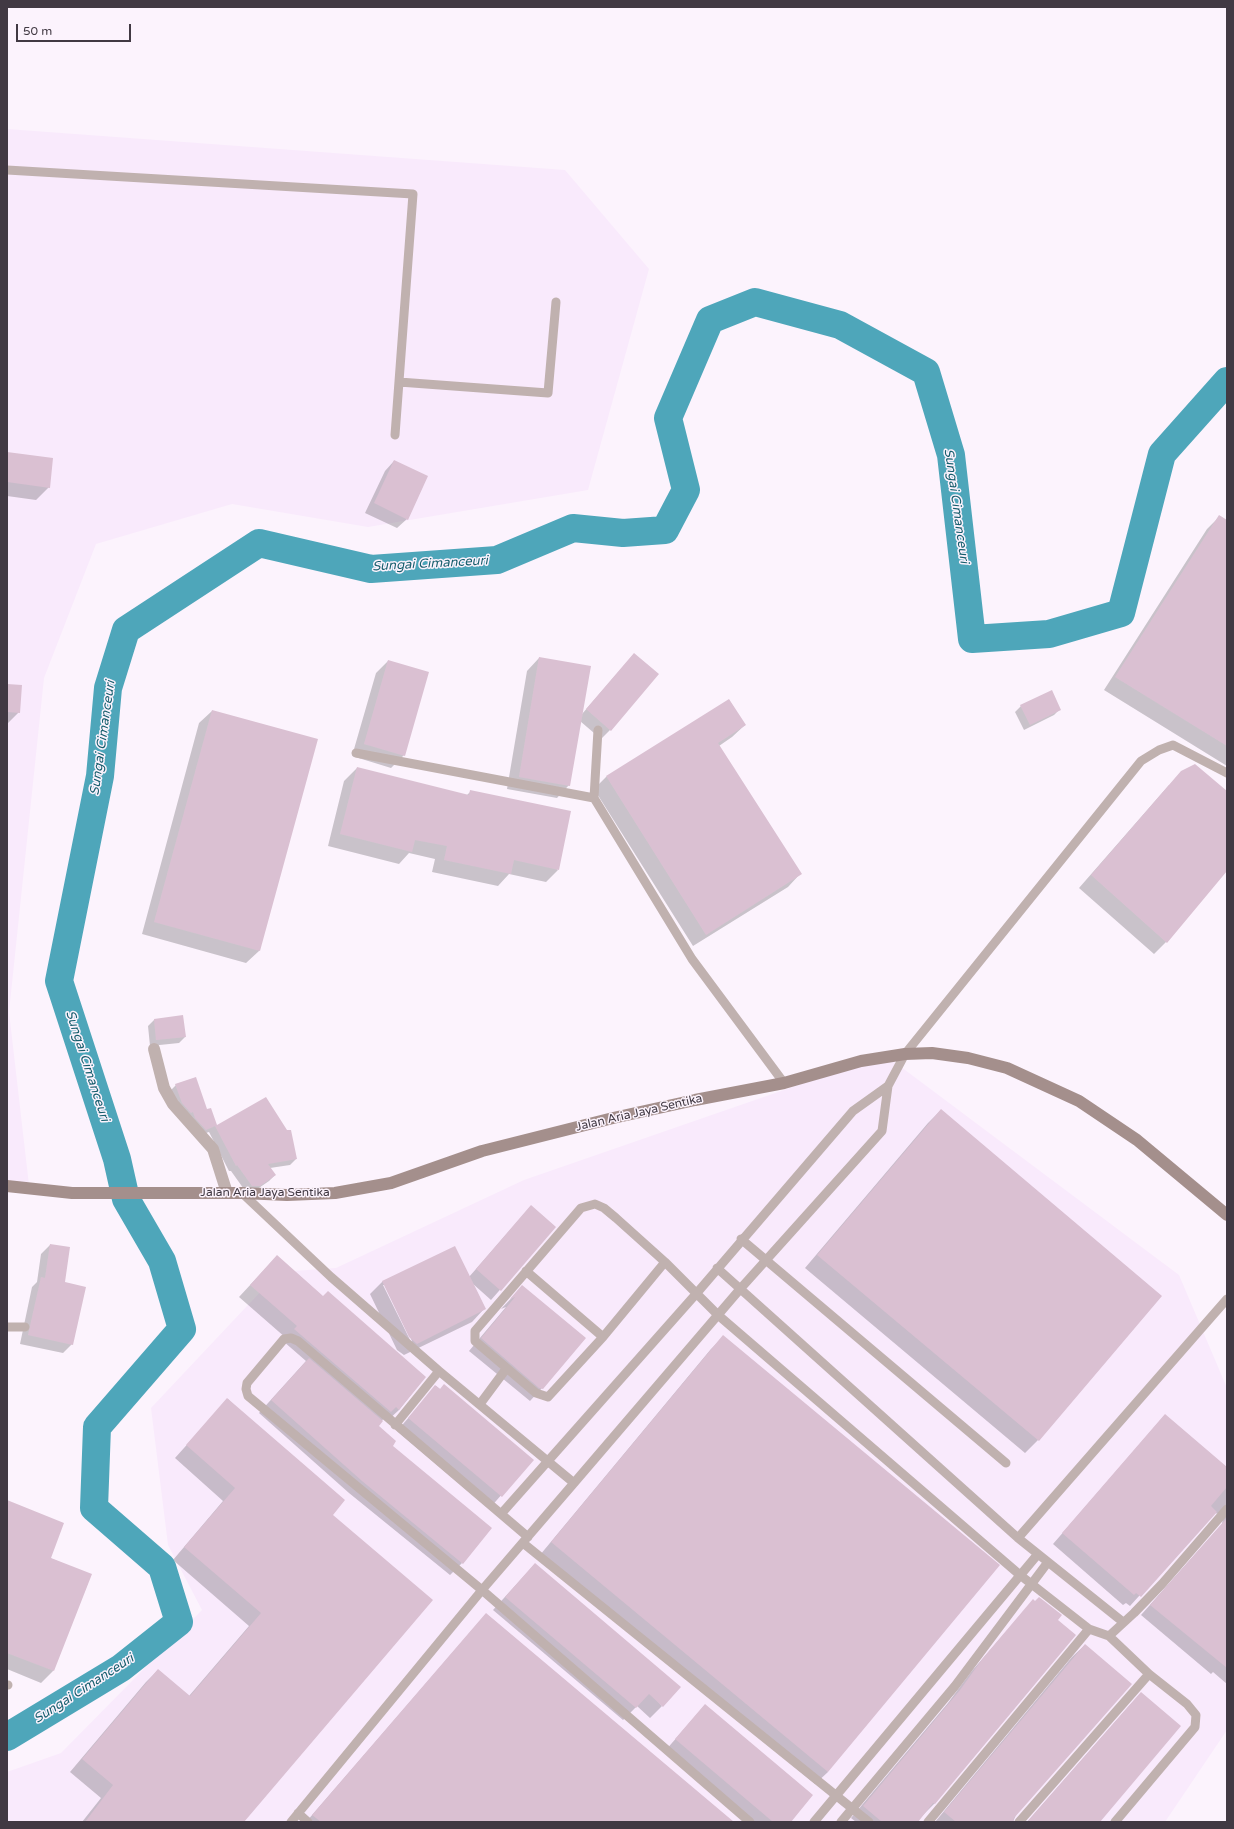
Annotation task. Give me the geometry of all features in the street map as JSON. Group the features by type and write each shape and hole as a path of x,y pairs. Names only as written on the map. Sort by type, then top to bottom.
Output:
{"street":[{"path":"154,1049 164,1088 173,1104 213,1149 227,1193"},
{"name":"Jalan Aria Jaya Sentika","path":"7,1186 72,1193 242,1193 287,1195 335,1193 391,1183 482,1151 635,1113 784,1083 861,1061 905,1054 932,1053 968,1058 1007,1068 1079,1101 1137,1140 1227,1215"}],"lane":[{"path":"7,170 412,194 395,435"},
{"path":"399,382 548,394 556,302"},
{"path":"598,730 594,798 692,959 784,1083"},
{"path":"291,1822 482,1590 741,1288 767,1261 882,1131 888,1086 905,1054 1141,761 1159,750 1173,746 1227,773"},
{"path":"356,753 594,798"},
{"path":"501,1514 547,1460 696,1294 741,1239 853,1111 888,1086"},
{"path":"242,1193 331,1277 439,1371 574,1483"},
{"path":"664,1262 603,1337 548,1397 536,1393 475,1341 475,1331 581,1208 595,1204 604,1208 664,1262 718,1315 1020,1575 1089,1629 1109,1636 1149,1674 1187,1704 1196,1715 1195,1727 1115,1822"},
{"path":"741,1239 1006,1463"},
{"path":"717,1268 1018,1538 1123,1622"},
{"path":"526,1271 603,1337"},
{"path":"1018,1538 1227,1299"},
{"path":"7,1327 25,1327"},
{"path":"750,1822 482,1590 248,1396 246,1389 247,1383 284,1339 291,1338 298,1341 501,1514 526,1540 869,1822"},
{"path":"480,1404 506,1369"},
{"path":"395,1425 439,1371"},
{"path":"1109,1636 1162,1584 1227,1509"},
{"path":"814,1822 1038,1554"},
{"path":"841,1822 954,1686 1048,1562"},
{"path":"928,1822 1089,1629"},
{"path":"1019,1822 1149,1674"},
{"path":"298,1813 308,1822"}],"shaded area":[{"path":"7,129 565,170 649,269 588,490 368,527 232,504 96,544 44,678 9,1012 29,1185 7,1182"},
{"path":"885,1055 1179,1275 1227,1388 1227,1730 1165,1822 7,1822 7,1772 61,1753 202,1610 168,1545 151,1408 279,1272 336,1268 524,1180"}],"building":[{"path":"7,452 53,458 50,488 7,482"},
{"path":"394,460 428,476 408,520 374,503"},
{"path":"1219,515 1227,520 1227,746 1115,677"},
{"path":"634,653 659,674 611,731 586,709"},
{"path":"539,657 591,666 570,786 519,777"},
{"path":"388,660 429,672 405,756 364,744"},
{"path":"7,684 22,685 20,713 7,712"},
{"path":"1052,690 1061,710 1030,725 1020,705"},
{"path":"729,699 746,725 718,743 802,874 706,935 606,776"},
{"path":"212,710 318,739 260,951 154,922"},
{"path":"1195,764 1227,791 1227,871 1167,943 1091,875 1181,771"},
{"path":"357,767 469,795 470,790 571,811 559,870 514,860 511,874 444,860 447,846 415,840 412,852 340,834"},
{"path":"183,1015 186,1037 156,1040 154,1019"},
{"path":"196,1077 207,1109 211,1108 217,1125 266,1097 287,1130 291,1130 297,1159 268,1164 276,1175 260,1186 252,1186 237,1165 236,1166 215,1126 206,1130 195,1118 193,1112 191,1113 182,1103 175,1084"},
{"path":"941,1109 1162,1296 1039,1441 817,1255"},
{"path":"531,1205 556,1227 501,1291 476,1269"},
{"path":"50,1244 70,1247 65,1282 86,1287 73,1345 28,1335 41,1277 45,1278"},
{"path":"455,1246 486,1309 417,1344 409,1337 382,1281"},
{"path":"277,1255 323,1296 328,1291 426,1377 399,1410 396,1407 391,1412 294,1329 297,1326 250,1285"},
{"path":"522,1285 586,1338 543,1389 539,1388 481,1338 515,1297 510,1299"},
{"path":"723,1335 1000,1565 828,1772 551,1542"},
{"path":"309,1358 383,1421 379,1426 396,1441 393,1446 492,1528 463,1564 362,1481 271,1400"},
{"path":"444,1384 534,1460 502,1497 408,1418 435,1385 440,1389"},
{"path":"227,1398 345,1500 333,1515 433,1600 244,1822 85,1822 113,1785 82,1759 158,1669 190,1696 261,1613 184,1547 235,1488 186,1445"},
{"path":"1165,1414 1227,1467 1227,1487 1211,1506 1217,1512 1141,1597 1136,1593 1134,1595 1062,1533"},
{"path":"7,1500 64,1523 51,1558 92,1574 54,1671 7,1653"},
{"path":"1226,1519 1227,1520 1227,1668 1150,1605"},
{"path":"535,1563 681,1687 663,1707 649,1694 636,1708 505,1597"},
{"path":"1039,1597 1062,1615 1058,1620 1076,1635 935,1804 933,1803 918,1822 882,1822 863,1806 960,1690 983,1658 1033,1599 1035,1601"},
{"path":"486,1613 734,1822 321,1822 312,1815"},
{"path":"1085,1644 1132,1684 1014,1818 1013,1822 956,1822 944,1812"},
{"path":"1141,1692 1181,1726 1100,1822 1027,1822"},
{"path":"705,1704 813,1795 791,1822 773,1822 675,1739"}],"waterway":[{"name":"Sungai Cimanceuri","path":"7,1737 121,1668 179,1622 162,1567 94,1508 97,1427 182,1329 162,1261 126,1199 117,1159 59,981 100,776 108,688 126,630 259,543 371,569 497,560 573,528 623,533 665,530 686,490 668,418 710,320 755,302 840,325 926,372 951,455 972,639 1049,634 1121,613 1162,454 1227,381"}]}
